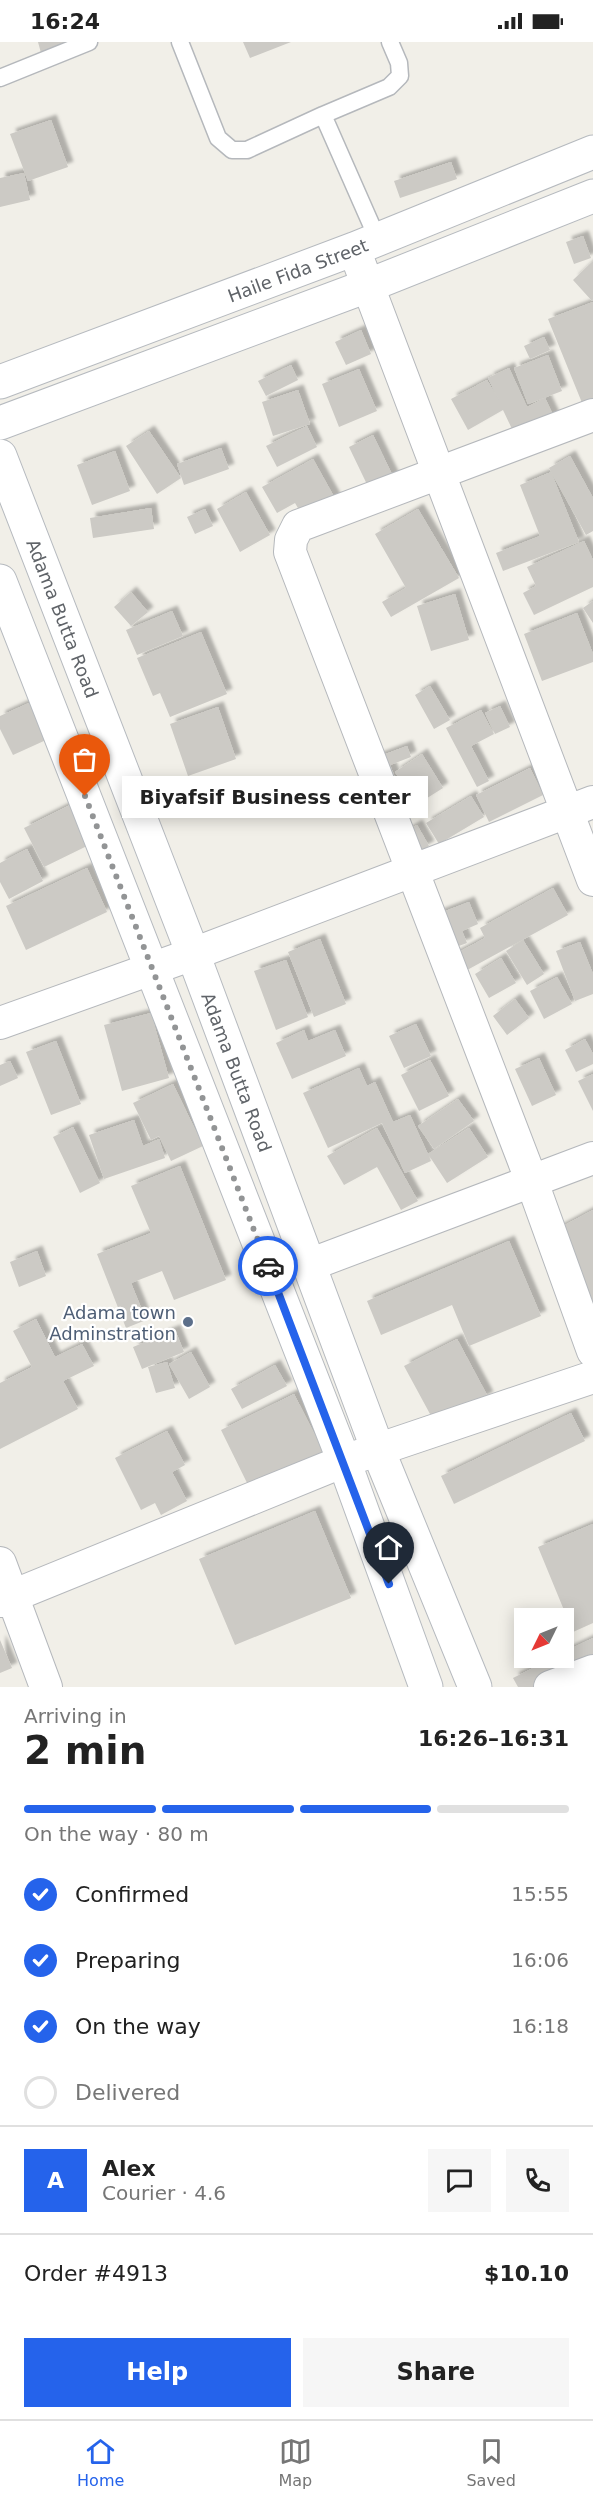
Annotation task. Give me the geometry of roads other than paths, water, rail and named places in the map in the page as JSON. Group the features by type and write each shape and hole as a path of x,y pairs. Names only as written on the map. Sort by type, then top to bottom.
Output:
{"street":[{"name":"Haile Fida Street","path":"0,382 366,244 593,152"},
{"path":"0,423 367,286 593,196"},
{"path":"366,244 367,286 438,474 580,807 593,880"},
{"path":"593,415 298,526 291,540 290,552 532,1182 593,1351"},
{"name":"Adama Butta Road","path":"0,456 193,954 378,1450 475,1687"},
{"path":"0,581 344,1461 426,1687"},
{"path":"0,1023 193,954 580,807"},
{"path":"309,1265 593,1158"},
{"path":"6,1599 344,1461 593,1377"},
{"path":"0,1563 6,1599 46,1687"},
{"path":"550,1687 593,1671"}],"lane":[{"path":"0,78 89,42"},
{"path":"180,42 218,138 232,150 247,150 389,87 400,76 399,63 390,42"},
{"path":"323,115 366,244"}],"place":[{"name":"Biyafsif Business center","path":"85,796"},
{"name":"Adama town Adminstration","path":"188,1322"}]}
